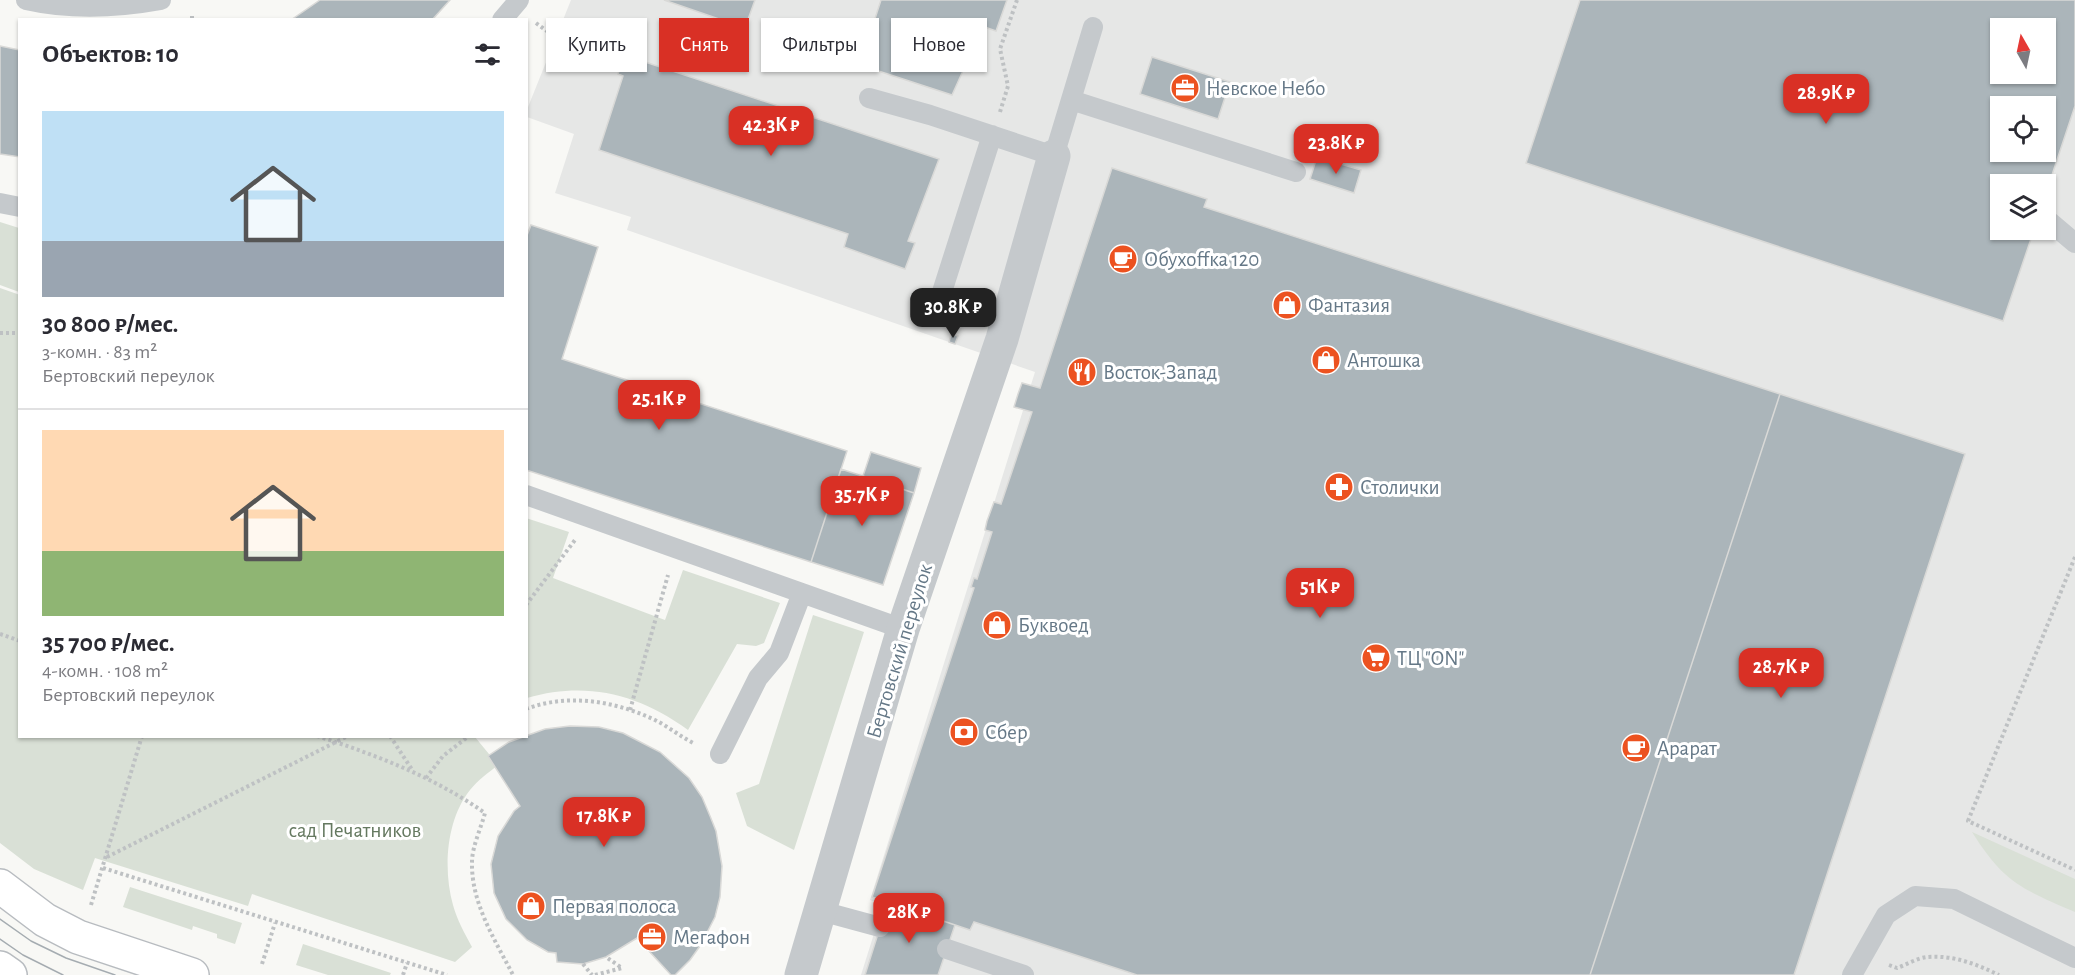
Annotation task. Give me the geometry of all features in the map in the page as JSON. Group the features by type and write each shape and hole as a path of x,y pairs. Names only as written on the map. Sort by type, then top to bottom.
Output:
{"main road":[{"path":"0,886 45,920 78,937 192,975"},
{"path":"0,968 10,975"}],"street":[{"name":"Бертовский переулок","path":"801,975 903,629 1002,339 1054,156"}],"lane":[{"path":"26,0 52,6 161,0"},
{"path":"869,98 1054,156 1093,27"},
{"path":"1071,100 1296,172"},
{"path":"934,317 992,135"},
{"path":"0,203 18,207"},
{"path":"2056,227 2075,243"},
{"path":"528,496 903,629"},
{"path":"720,754 758,678 779,653 802,593"},
{"path":"1852,975 1886,915 1915,896 1954,899 2075,958"},
{"path":"820,912 880,927"},
{"path":"947,949 1024,975"}],"path":[{"path":"992,135 1008,86 1000,49 1017,0"},
{"path":"512,8 526,18"},
{"path":"528,19 546,32"},
{"path":"0,333 18,333"},
{"path":"528,602 590,518"},
{"path":"630,710 675,549"},
{"path":"2075,557 1968,821 2075,870"},
{"path":"0,634 18,640"},
{"path":"528,709 569,700 601,702 630,710 656,721 680,737 720,754"},
{"path":"91,906 141,738"},
{"path":"323,738 413,771 466,799 485,813 472,861 476,896 486,923 513,975"},
{"path":"107,857 344,738"},
{"path":"391,738 413,771"},
{"path":"426,778 443,756 466,738"},
{"path":"103,868 447,975"},
{"path":"262,964 275,923"},
{"path":"1864,952 1897,968 1925,957 1949,957 1973,963 1999,975"},
{"path":"606,957 622,968 627,975"},
{"path":"403,975 407,963"},
{"path":"583,964 594,975 610,973 622,968"}],"shaded area":[{"path":"571,0 2075,0 2075,975 861,975 883,905 870,900 1035,372 627,230 631,217 555,193 574,134 528,117 528,107 546,62 546,72 647,72 647,18 564,18"}],"green space":[{"path":"0,222 18,228 18,292 0,285"},
{"name":"сад Печатников","path":"0,288 18,294 18,738 476,738 498,765 470,790 462,802 451,830 448,861 450,891 461,927 472,947 455,962 252,894 248,906 95,858 83,890 34,869 0,843"},
{"path":"528,519 569,532 553,578 665,620 683,570 780,603 764,643 756,646 737,644 688,730 650,707 611,694 591,691 549,693 528,698"},
{"path":"813,615 864,632 794,850 747,826 736,793 759,784"},
{"path":"1972,832 2075,879 2075,912 2028,890 2005,874 1983,849"},
{"path":"130,887 242,923 235,944 217,938 217,934 193,926 192,930 123,907"},
{"path":"303,944 391,973 390,975 328,975 296,965"}],"building":[{"path":"320,0 450,0 434,18 294,18"},
{"path":"664,0 755,0 749,18 716,18"},
{"path":"881,0 1007,0 996,31 987,28 987,18 891,18 891,72 962,72 952,95 879,71 879,18 875,18"},
{"path":"1580,0 2075,0 2075,106 2052,174 1990,174 1990,240 2031,240 2003,321 1526,163"},
{"path":"0,46 18,50 18,157 0,154"},
{"name":"Невское Небо","path":"1152,57 1230,82 1218,119 1140,94"},
{"path":"647,63 659,67 659,72 675,72 939,159 908,241 915,243 905,269 844,247 848,234 599,150 623,76 618,74 619,72 647,72"},
{"path":"1317,157 1361,170 1354,193 1310,179"},
{"path":"1112,168 1207,199 1204,207 1780,394 1590,975 1137,975 974,922 970,930 872,897 974,588 971,587 974,578 977,579 992,532 985,530 987,521 994,502 1001,504 1032,412 1014,407 1018,394 1022,383 1040,388"},
{"path":"531,225 598,247 562,359 847,451 811,562 528,471 528,233"},
{"path":"951,334 958,336 955,344 949,342"},
{"path":"1780,394 1965,454 1794,975 1590,975"},
{"path":"871,452 921,468 914,493 863,476"},
{"path":"841,469 914,493 883,585 811,562"},
{"path":"570,726 599,727 623,733 660,752 689,778 702,797 716,831 722,866 720,897 715,917 700,946 675,975 671,975 637,938 606,957 583,964 557,962 556,953 548,952 527,940 506,919 494,893 491,864 498,836 514,811 520,806 488,756 509,742 528,738 528,735 545,729"},
{"path":"888,902 955,925 938,975 865,975"}],"tram line":[{"path":"0,919 31,941 66,958 115,975"},
{"path":"0,939 23,955 63,975"}],"place":[{"name":"Невское Небо","path":"1185,88"},
{"name":"Обухоffка 120","path":"1123,259"},
{"name":"Фантазия","path":"1287,305"},
{"name":"Антошка","path":"1326,360"},
{"name":"Восток-Запад","path":"1082,372"},
{"name":"Столички","path":"1339,487"},
{"name":"Буквоед","path":"997,625"},
{"name":"ТЦ \"ON\"","path":"1376,658"},
{"name":"Сбер","path":"964,732"},
{"name":"Арарат","path":"1636,748"},
{"name":"Первая полоса","path":"531,906"},
{"name":"Мегафон","path":"652,937"}]}
